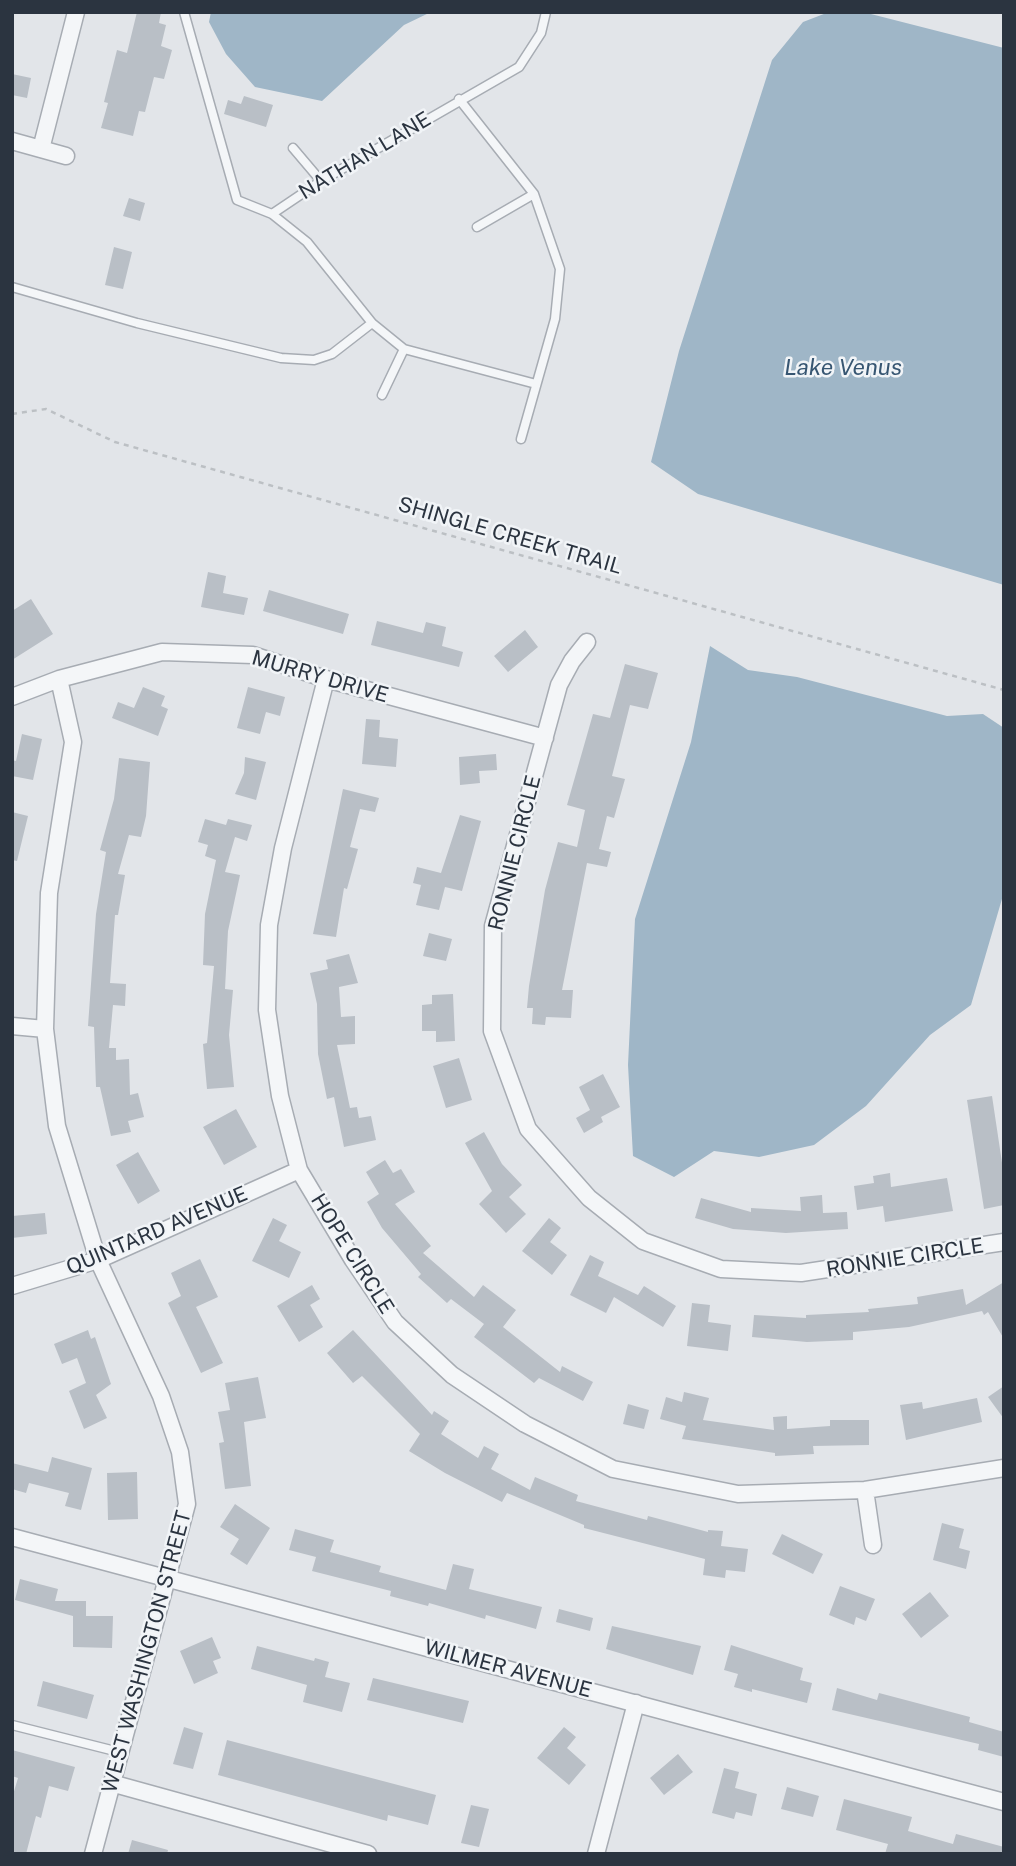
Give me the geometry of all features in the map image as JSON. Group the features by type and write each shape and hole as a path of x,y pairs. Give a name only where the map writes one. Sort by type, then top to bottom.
{"street":[{"path":"41,149 76,12"},
{"path":"12,141 66,156"},
{"name":"RONNIE CIRCLE","path":"587,642 559,685 493,926 492,1031 528,1129 589,1198 643,1241 721,1269 802,1273 1004,1242"},
{"name":"MURRY DRIVE","path":"12,697 59,679 162,652 253,655 327,679 545,738"},
{"name":"WEST WASHINGTON STREET","path":"59,679 73,742 49,893 45,1029 57,1126 98,1259 162,1396 180,1452 187,1504 93,1854"},
{"name":"HOPE CIRCLE","path":"327,679 283,848 269,925 267,1010 280,1096 299,1170 353,1261 395,1322 452,1375 524,1424 613,1469 738,1493 865,1490 1004,1468"},
{"path":"12,1026 45,1029"},
{"name":"QUINTARD AVENUE","path":"12,1286 98,1259 299,1170"},
{"path":"865,1490 873,1545"},
{"name":"WILMER AVENUE","path":"12,1537 1004,1802"},
{"path":"596,1854 636,1703"},
{"path":"111,1783 368,1854"}],"lane":[{"path":"184,12 237,200 272,214 307,242 372,323 404,349 536,384"},
{"name":"NATHAN LANE","path":"272,214 321,181 458,99 519,66 532,51 547,12"},
{"path":"458,99 534,194 557,255 560,283 555,320 521,439"},
{"path":"293,148 321,181"},
{"path":"477,227 534,194"},
{"path":"12,288 137,323 281,358 314,360 332,354 372,323"},
{"path":"382,395 404,349"},
{"path":"12,1725 119,1752"}],"path":[{"name":"SHINGLE CREEK TRAIL","path":"12,414 46,409 115,442 1004,690"}],"water":[{"path":"211,12 431,12 404,25 322,101 255,87 226,54 209,22"},
{"name":"Lake Venus","path":"829,12 863,12 1004,48 1004,585 698,494 651,462 679,351 772,60 803,22"},
{"path":"710,646 748,670 797,677 947,716 983,714 1004,728 1004,892 971,1005 930,1035 866,1106 814,1145 759,1157 714,1151 674,1177 633,1156 628,1065 635,919 691,742"}],"building":[{"path":"137,12 161,12 159,23 166,25 161,46 172,50 164,79 154,77 145,112 139,111 133,136 101,128 108,103 104,102 117,50 127,53"},
{"path":"12,74 31,78 27,98 12,95"},
{"path":"244,96 273,105 266,127 224,114 228,100 241,104"},
{"path":"129,198 145,203 140,221 123,216"},
{"path":"114,247 132,252 123,289 105,285"},
{"path":"208,572 226,576 223,593 248,598 244,615 201,607"},
{"path":"269,590 349,614 343,634 263,611"},
{"path":"31,599 53,634 12,660 12,611"},
{"path":"377,621 423,633 426,622 446,627 442,646 463,652 459,667 371,645"},
{"path":"525,630 538,647 508,672 494,656"},
{"path":"625,664 658,673 648,709 630,705 612,776 625,779 614,818 607,816 599,849 611,852 607,867 587,863 562,990 573,990 571,1018 546,1017 545,1025 532,1024 533,1008 527,1008 529,986 545,890 558,842 577,847 585,810 567,805 593,714 610,718"},
{"path":"143,687 165,696 161,706 168,709 158,736 112,718 118,702 134,708"},
{"path":"248,687 285,697 280,716 266,712 260,734 237,728"},
{"path":"366,719 380,720 379,737 398,739 396,767 362,764"},
{"path":"22,734 42,739 33,780 12,776 12,760 16,761"},
{"path":"496,754 497,770 479,771 480,783 460,785 459,757"},
{"path":"245,757 266,762 256,800 235,794 244,773"},
{"path":"119,758 150,762 146,816 141,837 129,835 118,874 125,875 118,915 115,915 110,983 126,984 125,1006 113,1005 109,1048 116,1048 116,1060 129,1059 130,1095 138,1093 144,1117 128,1121 131,1132 111,1136 100,1087 96,1087 94,1027 88,1026 96,914 106,852 100,850 114,799"},
{"path":"343,789 379,798 375,812 360,809 350,847 358,849 347,889 344,888 336,937 313,934"},
{"path":"12,812 28,816 17,861 12,860"},
{"path":"460,815 481,821 462,891 445,887 439,910 416,905 421,885 413,883 417,867 441,873"},
{"path":"205,819 226,825 228,819 252,825 247,841 235,837 225,872 240,875 228,931 225,989 233,990 229,1035 234,1087 207,1089 203,1044 207,1043 214,966 203,965 205,914 216,860 205,856 208,845 198,842"},
{"path":"429,933 452,939 446,961 423,956"},
{"path":"349,954 358,983 339,987 341,1017 355,1016 355,1044 337,1045 350,1108 357,1107 359,1118 371,1116 376,1140 344,1147 334,1097 327,1099 318,1054 317,1004 310,973 328,969 326,960"},
{"path":"453,994 455,1041 436,1042 436,1031 422,1031 422,1005 432,1004 432,995"},
{"path":"459,1058 472,1100 446,1108 433,1066"},
{"path":"603,1074 620,1107 601,1117 603,1122 584,1133 576,1118 590,1110 579,1087"},
{"path":"992,1096 1004,1176 1004,1205 984,1209 967,1100"},
{"path":"236,1109 257,1147 224,1165 203,1127"},
{"path":"484,1132 502,1164 522,1185 509,1197 526,1214 506,1233 479,1204 492,1191 465,1143"},
{"path":"138,1152 160,1191 138,1204 116,1165"},
{"path":"385,1160 393,1173 401,1169 415,1192 395,1204 431,1246 423,1253 474,1297 483,1285 516,1310 503,1327 560,1372 562,1366 593,1382 583,1401 539,1378 534,1383 474,1337 484,1324 451,1299 447,1303 418,1277 421,1274 382,1228 367,1202 379,1194 366,1172"},
{"path":"890,1173 891,1187 947,1178 953,1211 885,1222 883,1206 857,1210 854,1186 874,1183 873,1176"},
{"path":"822,1195 823,1213 847,1212 848,1229 786,1233 733,1229 695,1218 701,1198 751,1212 751,1208 801,1211 800,1197"},
{"path":"45,1213 47,1234 12,1238 12,1216"},
{"path":"273,1218 287,1225 279,1241 301,1252 289,1278 252,1261"},
{"path":"549,1218 561,1228 550,1242 567,1255 552,1275 522,1251"},
{"path":"590,1255 604,1262 598,1276 638,1295 644,1286 676,1306 663,1327 614,1297 606,1313 570,1295"},
{"path":"200,1259 218,1297 196,1307 223,1363 201,1373 168,1303 181,1296 171,1273"},
{"path":"1004,1282 1004,1339 988,1312 984,1315 982,1311 909,1327 853,1332 853,1340 807,1342 752,1337 754,1315 806,1318 806,1315 869,1312 868,1309 918,1304 917,1297 963,1289 966,1305"},
{"path":"312,1285 320,1299 310,1305 323,1327 299,1342 277,1306"},
{"path":"692,1303 710,1305 708,1322 731,1325 728,1351 687,1346"},
{"path":"88,1330 91,1339 95,1337 111,1384 96,1395 107,1418 84,1429 69,1391 86,1383 77,1358 62,1364 54,1344"},
{"path":"353,1330 432,1415 434,1411 449,1421 441,1434 478,1458 484,1446 499,1454 491,1469 530,1490 535,1477 578,1495 576,1501 647,1520 648,1516 708,1532 723,1531 721,1546 748,1549 745,1572 726,1570 725,1578 703,1575 705,1559 584,1528 584,1525 507,1493 502,1502 409,1451 420,1434 362,1376 353,1383 327,1353"},
{"path":"258,1377 266,1418 244,1422 251,1486 225,1489 219,1443 224,1442 218,1412 230,1410 225,1383"},
{"path":"1004,1386 1004,1419 988,1397"},
{"path":"684,1392 709,1398 703,1420 774,1430 773,1417 787,1416 787,1429 830,1426 830,1420 869,1420 869,1445 813,1446 814,1454 775,1456 775,1453 682,1439 686,1426 660,1419 666,1397 682,1402"},
{"path":"977,1398 982,1422 906,1440 900,1405 922,1402 923,1409"},
{"path":"628,1404 649,1410 644,1429 623,1424"},
{"path":"52,1457 92,1468 81,1510 65,1506 69,1493 29,1483 26,1493 12,1489 12,1463 48,1472"},
{"path":"137,1472 138,1519 108,1520 107,1473"},
{"path":"235,1504 270,1528 247,1565 230,1554 239,1539 220,1527"},
{"path":"942,1523 964,1529 959,1548 970,1551 966,1569 933,1560"},
{"path":"295,1529 334,1540 330,1552 381,1566 379,1572 446,1590 453,1564 474,1569 469,1589 542,1607 536,1629 486,1615 485,1619 429,1603 428,1606 390,1596 391,1591 312,1571 316,1557 289,1550"},
{"path":"782,1534 823,1554 813,1574 772,1554"},
{"path":"20,1579 58,1589 55,1601 86,1601 86,1616 113,1616 112,1648 73,1647 73,1616 15,1600"},
{"path":"840,1586 875,1599 866,1621 856,1617 854,1625 829,1615"},
{"path":"930,1592 949,1616 921,1638 902,1614"},
{"path":"559,1609 593,1618 590,1631 556,1622"},
{"path":"612,1626 701,1646 693,1675 606,1649"},
{"path":"212,1637 221,1658 213,1661 218,1673 194,1684 180,1651"},
{"path":"731,1645 803,1668 800,1680 812,1683 807,1703 734,1687 738,1674 724,1670"},
{"path":"257,1646 314,1661 315,1658 329,1662 325,1677 350,1683 342,1712 303,1702 307,1685 251,1669"},
{"path":"373,1678 469,1701 463,1723 367,1700"},
{"path":"43,1681 94,1695 87,1719 37,1706"},
{"path":"837,1688 877,1700 879,1693 970,1717 969,1722 1004,1732 1004,1757 978,1750 979,1744 832,1710"},
{"path":"184,1727 203,1733 193,1769 173,1764"},
{"path":"564,1727 576,1737 567,1748 586,1765 569,1785 537,1758"},
{"path":"227,1740 436,1795 428,1825 388,1815 387,1821 218,1775"},
{"path":"12,1750 75,1767 68,1791 49,1786 41,1818 36,1816 26,1854 12,1854 12,1798 18,1778 12,1776"},
{"path":"678,1754 693,1772 664,1795 650,1778"},
{"path":"724,1768 739,1772 735,1788 757,1794 752,1816 736,1812 734,1819 712,1813"},
{"path":"787,1787 819,1796 813,1817 781,1809"},
{"path":"844,1799 912,1817 908,1831 953,1844 956,1834 1004,1847 1004,1854 885,1854 888,1844 836,1830"},
{"path":"471,1805 489,1809 479,1847 461,1843"},
{"path":"132,1840 168,1850 167,1854 128,1854"}]}
